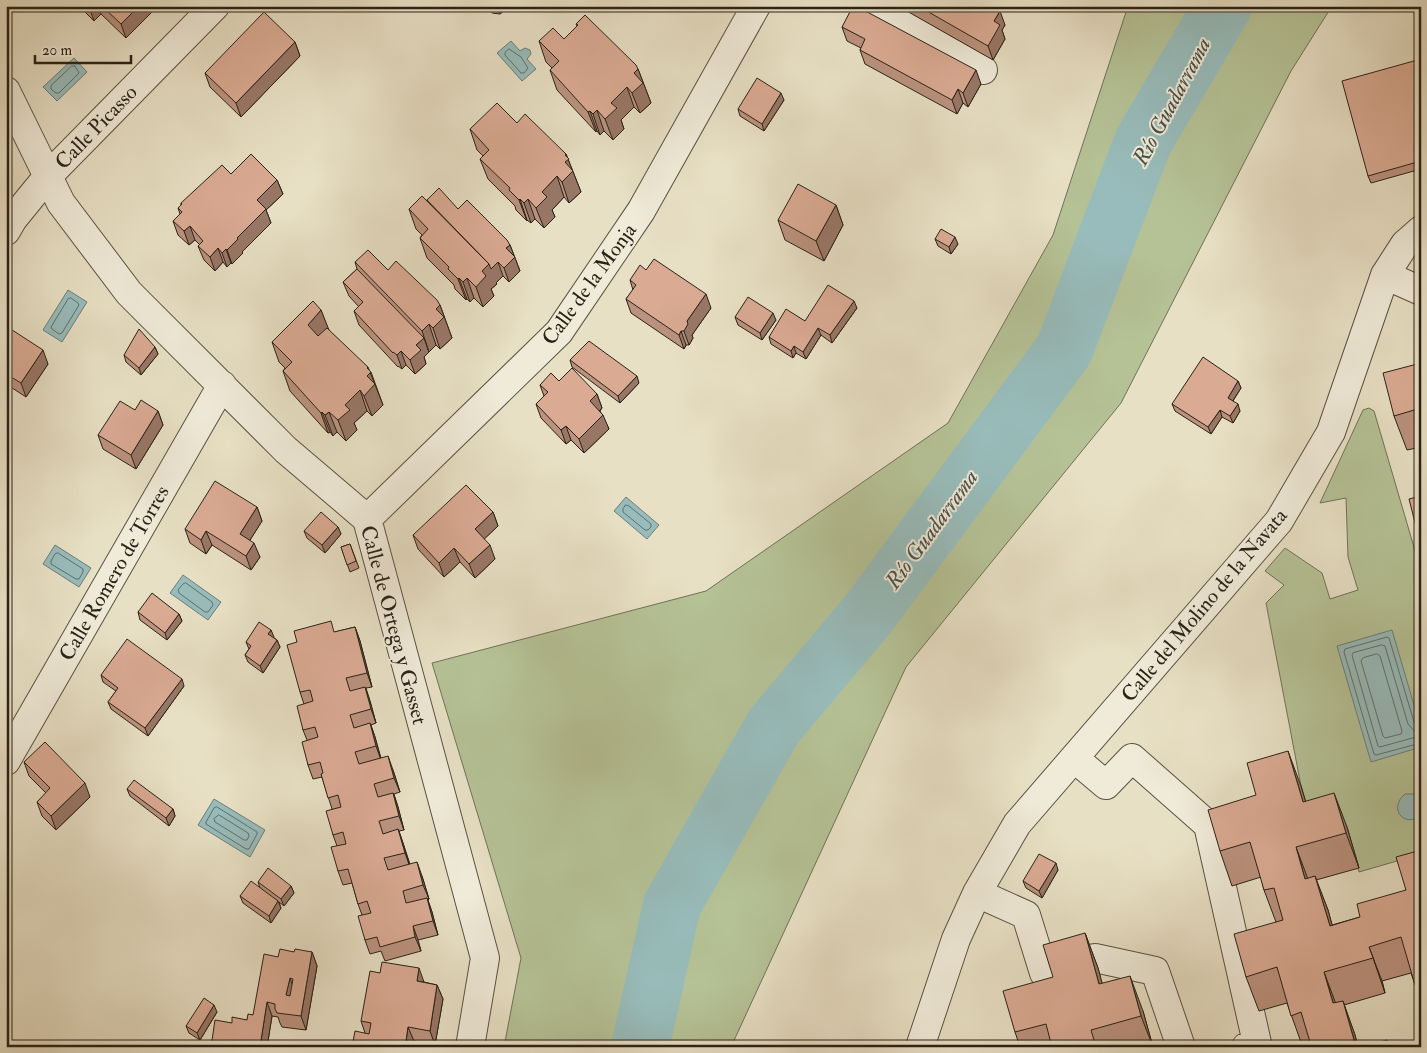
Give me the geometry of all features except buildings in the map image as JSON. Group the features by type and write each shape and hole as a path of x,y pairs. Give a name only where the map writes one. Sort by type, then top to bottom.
{"street":[{"name":"Calle Picasso","path":"6,231 13,219 48,176 214,6"},
{"name":"Calle de la Monja","path":"367,519 560,332 641,211 756,6"},
{"path":"870,6 983,70"},
{"name":"Calle de Ortega y Gasset","path":"6,91 61,203 129,293 286,450 367,519 486,958 470,1047"},
{"name":"Calle del Molino de la Navata","path":"920,1047 956,939 977,893 1018,824 1279,521 1331,432 1385,276 1404,244 1421,230"},
{"path":"1385,276 1421,291"},
{"name":"Calle Romero de Torres","path":"6,761 222,386"},
{"path":"1074,758 1106,785 1132,758 1208,825 1257,1043 1246,1047"},
{"path":"977,893 1026,914 1044,973 1095,958 1155,971 1181,1047"}],"green space":[{"path":"1128,6 1332,6 1291,71 1121,403 906,667 731,1047 504,1047 521,958 432,663 706,591 948,423 1053,235"},
{"path":"1369,408 1374,411 1421,571 1421,854 1359,872 1347,828 1310,814 1301,786 1266,603 1284,585 1265,571 1285,548 1322,573 1330,599 1358,590 1348,557 1346,498 1320,503 1363,410"}],"water":[{"path":"511,41 520,51 525,48 530,50 531,54 527,59 536,69 522,81 497,53"},
{"path":"74,58 87,72 57,101 43,87"},
{"path":"68,290 87,302 62,342 43,330"},
{"path":"626,497 659,525 647,539 614,511"},
{"path":"55,545 91,568 79,587 43,564"},
{"path":"183,575 221,602 208,620 170,593"},
{"path":"1392,630 1421,729 1421,747 1371,762 1337,646"},
{"path":"1421,787 1421,816 1409,820 1404,818 1398,810 1400,799 1405,794 1417,794"},
{"path":"214,799 265,830 250,857 198,825"}],"waterway":[{"name":"Río Guadarrama","path":"640,1047 672,905 774,726 869,613 1064,350 1143,142 1223,6"}]}
